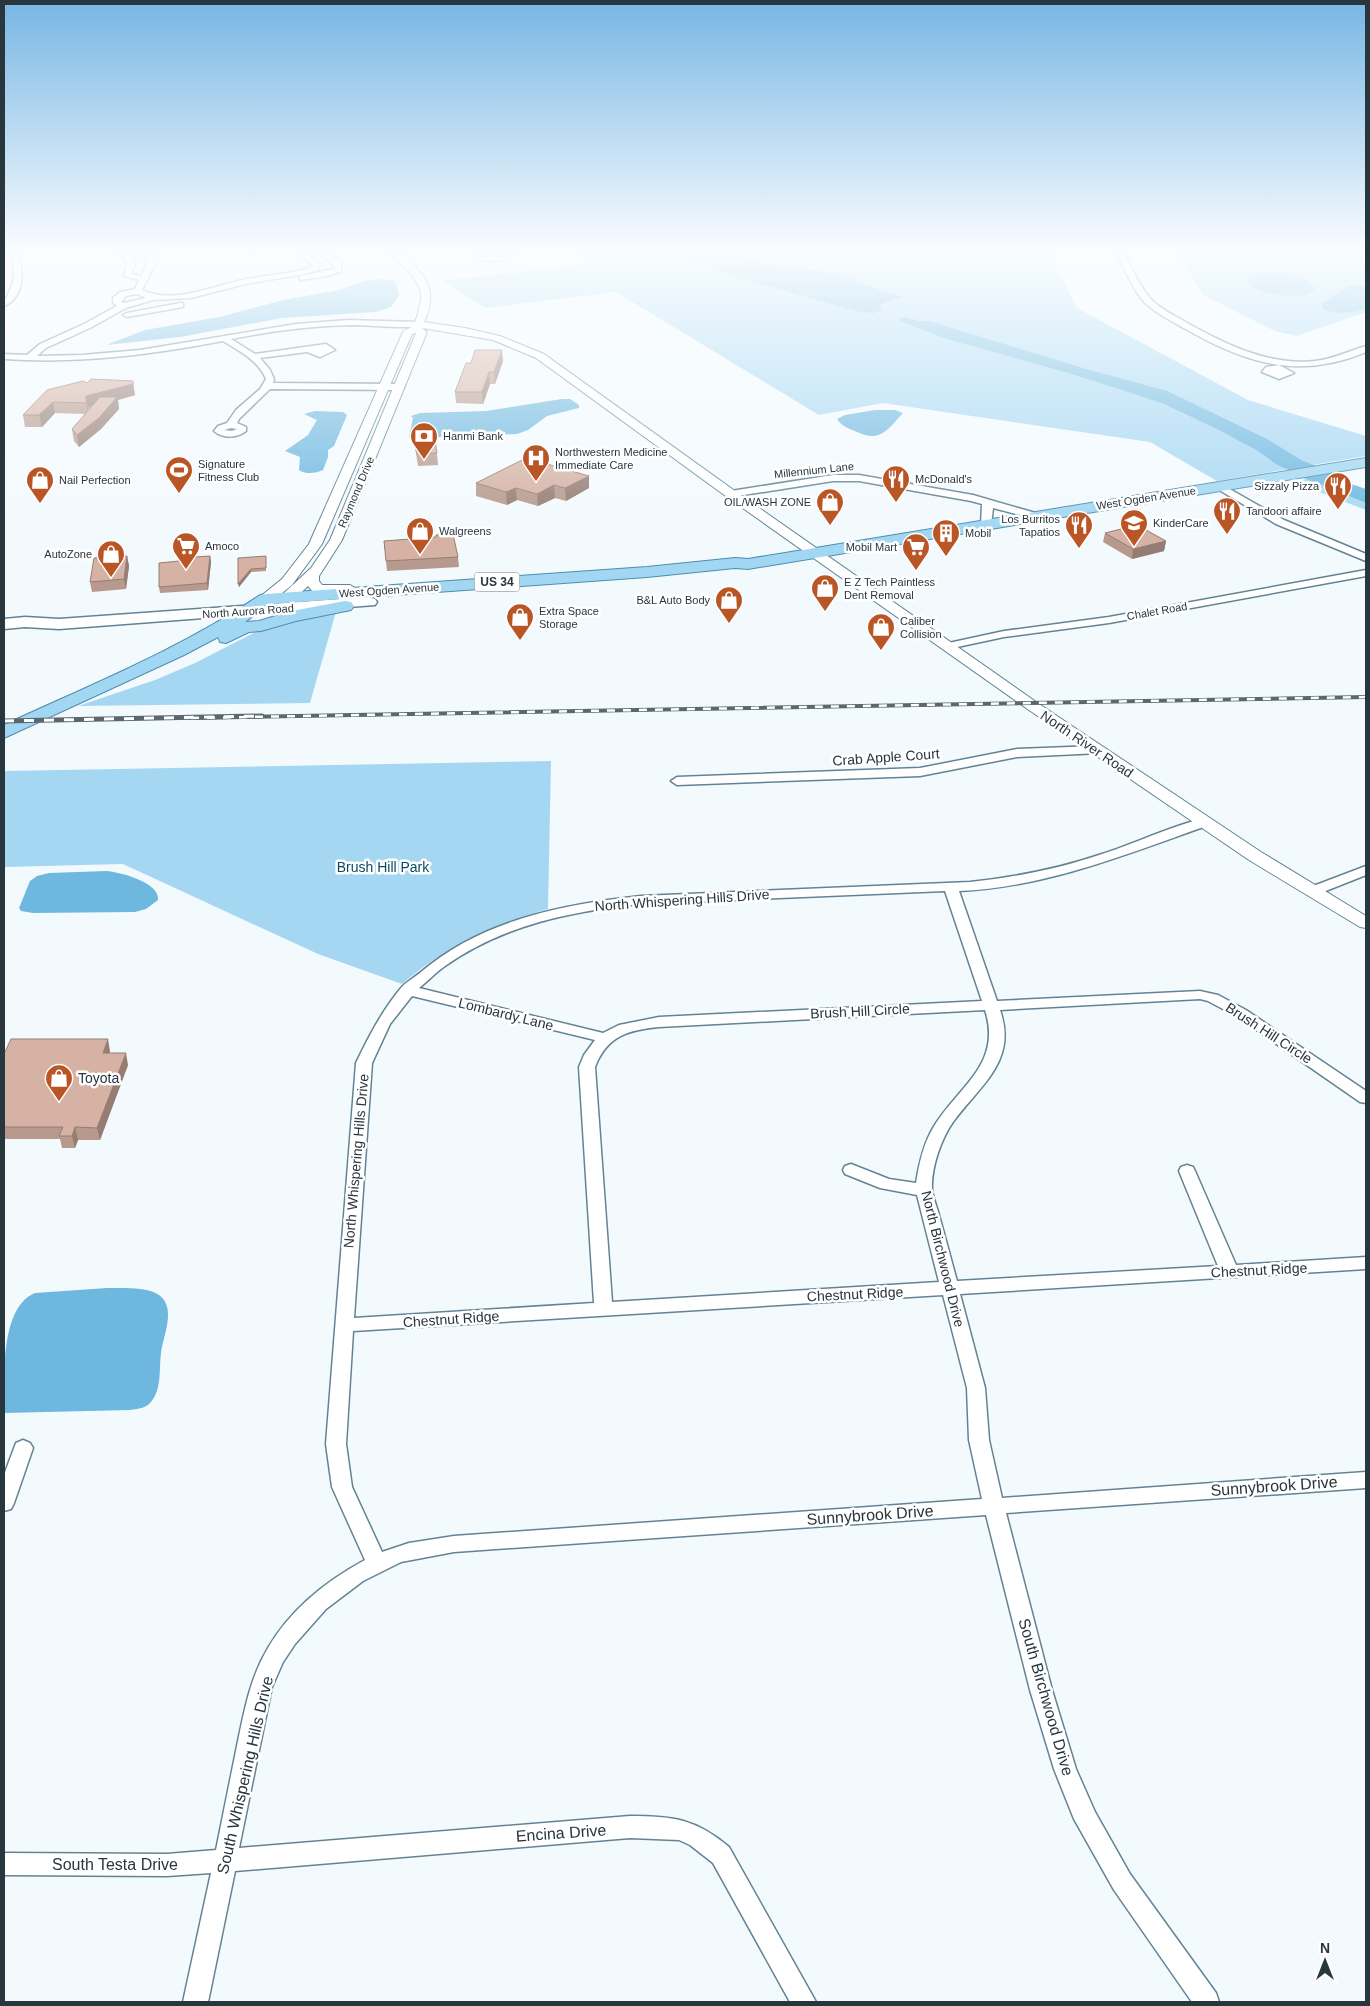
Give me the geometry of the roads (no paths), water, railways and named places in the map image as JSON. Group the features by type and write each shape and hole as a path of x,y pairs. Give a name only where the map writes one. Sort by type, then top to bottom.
{"main road":[{"name":"West Ogden Avenue","path":"4,732 56,708 122,688 193,656 270,604 288,597 374,596 656,571 734,562 748,564 1366,462"},
{"name":"West Ogden Avenue","path":"470,596 678,579 742,570 748,564"},
{"name":"North Aurora Road","path":"4,624 25,622 54,615 270,604 374,596 470,596"},
{"name":"West Ogden Avenue","path":"248,619 261,626 292,616 374,596"},
{"name":"North Aurora Road","path":"25,622 59,624 248,619"}],"street":[{"path":"29,358 42,347"},
{"path":"4,357 79,357 129,354 173,347"},
{"path":"231,426 234,417 268,386 270,379 267,372 236,347"},
{"name":"Raymond Drive","path":"270,604 315,544 402,347"},
{"name":"Raymond Drive","path":"288,597 312,576 336,540 416,347"},
{"name":"North River Road","path":"518,347 538,355 731,494 1096,750 1204,822 1366,923"},
{"path":"1229,347 1239,352 1280,365 1329,362 1366,349"},
{"path":"251,357 311,348"},
{"path":"268,386 400,387"},
{"name":"Millennium Lane","path":"731,494 851,477 954,494 1035,516"},
{"path":"1219,486 1287,525 1366,558"},
{"path":"986,525 988,515 987,502"},
{"name":"Chalet Road","path":"948,646 1004,634 1109,620 1366,573"},
{"path":"312,576 312,582 318,589 362,589 374,596"},
{"name":"Crab Apple Court","path":"677,781 920,772 1017,754 1096,750"},
{"name":"North Whispering Hills Drive","path":"377,1564 348,1506 342,1487 336,1444 364,1063 378,1030 397,1000 408,990 443,960 484,938 524,922 582,907 641,900 1005,882 1050,874 1204,822"},
{"path":"1313,891 1366,870"},
{"name":"North Birchwood Drive","path":"950,886 996,1020 998,1041 995,1053 988,1067 940,1128 926,1168 924,1190 976,1388 980,1440 994,1506"},
{"name":"Lombardy Lane","path":"408,990 605,1038"},
{"name":"Brush Hill Circle","path":"603,1309 586,1072 590,1057 595,1048 605,1038 622,1029 659,1022 990,1005 1201,990 1241,1013 1366,1098"},
{"path":"851,1170 886,1184 924,1190"},
{"path":"1187,1171 1230,1272"},
{"name":"Chestnut Ridge","path":"344,1325 1366,1263"},
{"path":"4,1503 23,1448"},
{"name":"Sunnybrook Drive","path":"377,1564 395,1555 454,1544 1366,1480"},
{"name":"South Birchwood Drive","path":"994,1506 1057,1746 1086,1819 1122,1882 1207,2002"},
{"name":"South Whispering Hills Drive","path":"196,2002 256,1710 266,1674 284,1639 315,1606 364,1569 377,1564"},
{"name":"Encina Drive","path":"225,1861 285,1854 630,1827 670,1827 687,1831 704,1839 721,1855 804,2002"},
{"name":"South Testa Drive","path":"4,1864 167,1865 225,1861"}],"railway":[{"path":"191,718 1366,697"},
{"path":"4,721 262,716"}],"place":[{"name":"Hanmi Bank","path":"424,460"},
{"name":"Northwestern Medicine Immediate Care","path":"536,482"},
{"name":"Signature Fitness Club","path":"179,494"},
{"name":"McDonald's","path":"896,503"},
{"name":"Nail Perfection","path":"40,504"},
{"name":"Sizzaly Pizza","path":"1338,510"},
{"name":"OIL/WASH ZONE","path":"830,526"},
{"name":"Tandoori affaire","path":"1227,535"},
{"name":"KinderCare","path":"1134,547"},
{"name":"Los Burritos Tapatios","path":"1079,549"},
{"name":"Walgreens","path":"420,555"},
{"name":"Mobil","path":"946,557"},
{"name":"Amoco","path":"186,570"},
{"name":"Mobil Mart","path":"916,571"},
{"name":"AutoZone","path":"111,578"},
{"name":"E Z Tech Paintless Dent Removal","path":"825,612"},
{"name":"B&L Auto Body","path":"729,624"},
{"name":"Extra Space Storage","path":"520,641"},
{"name":"Caliber Collision","path":"881,651"},
{"name":"Toyota","path":"59,1102"}],"park label":[{"name":"Brush Hill Park","path":"383,867"}]}
